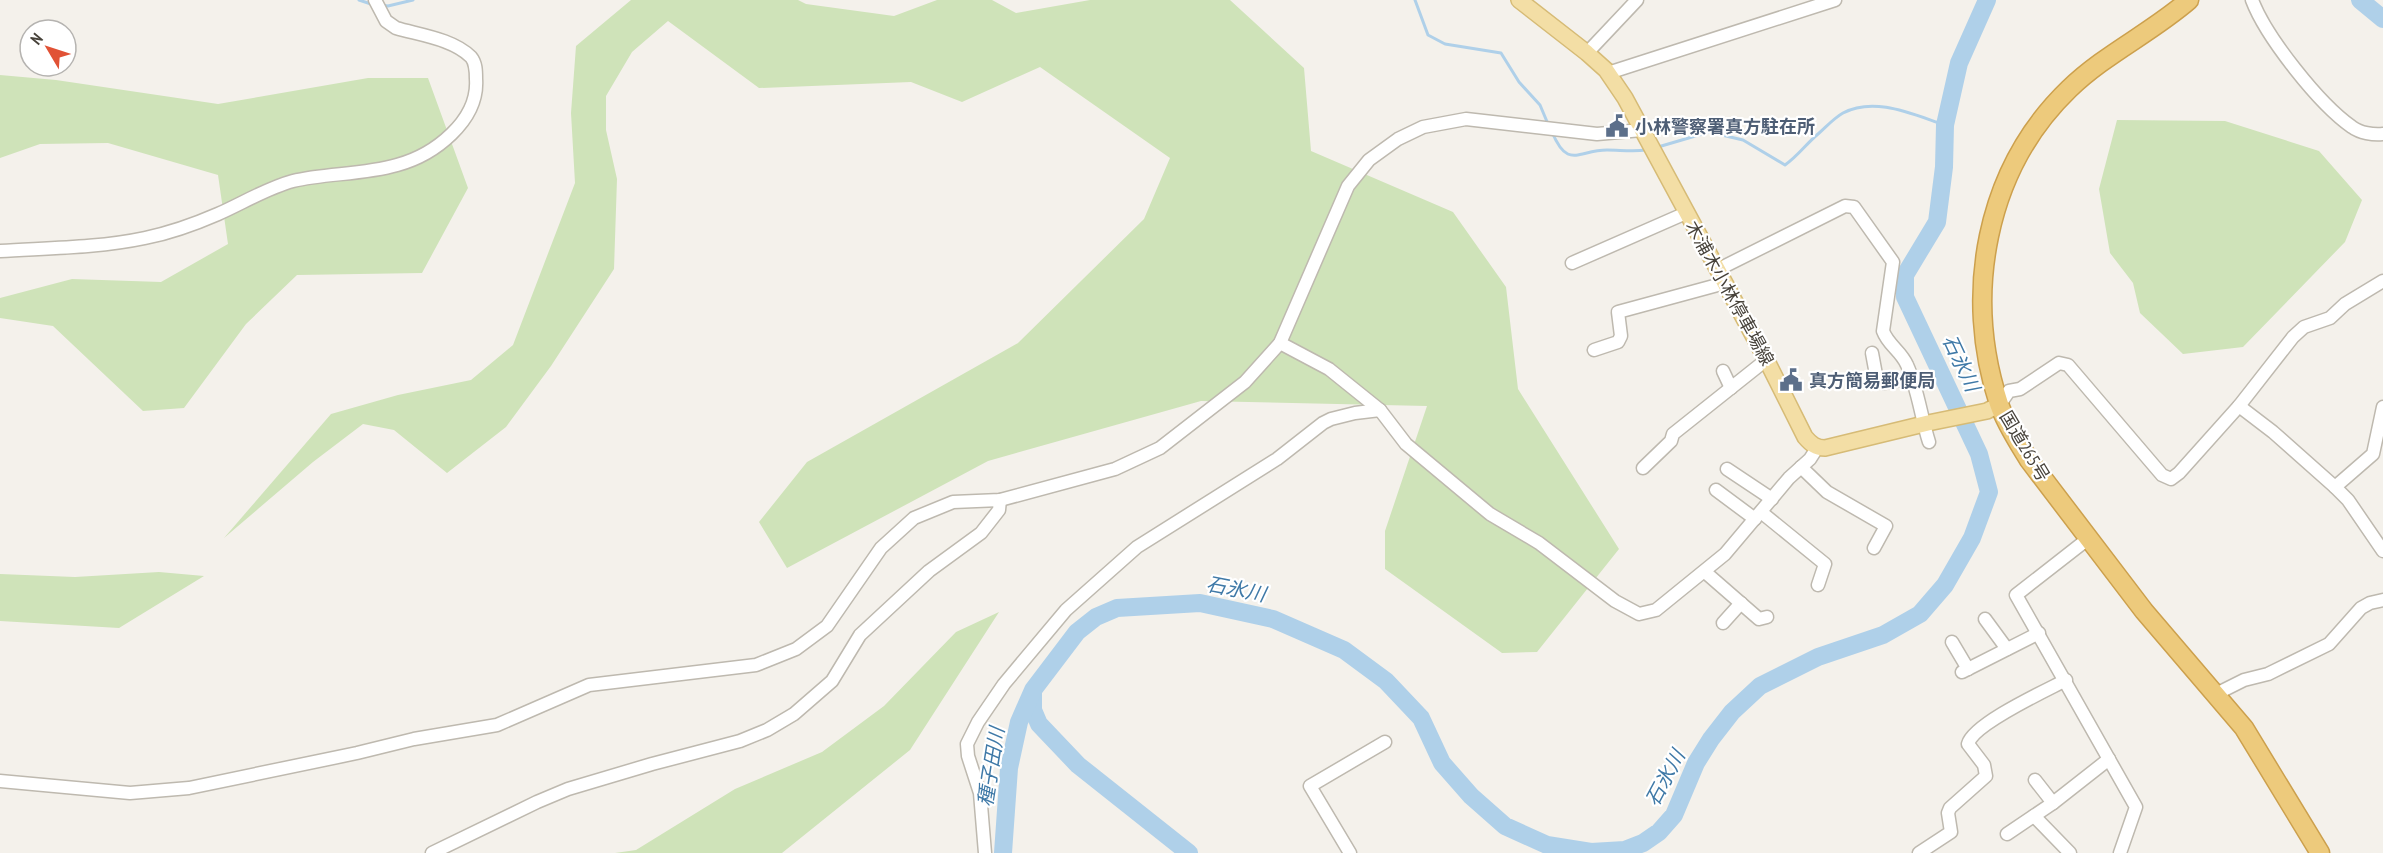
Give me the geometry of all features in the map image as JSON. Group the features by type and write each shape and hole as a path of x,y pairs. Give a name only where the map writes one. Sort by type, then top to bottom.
{"highway":[{"name":"国道265号","path":"2189,0 2164,20 2090,69 2068,89 2028,137 2012,166 1998,200 1986,247 1981,285 1993,408 2016,438 2029,460 2144,610 2256,745 2320,853"}],"main road":[{"name":"木浦木小林停車場線","path":"1519,0 1587,53 1608,73 1625,98 1805,437 1817,448"},
{"path":"1817,448 1993,408"}],"street":[{"path":"0,251 82,246 143,238 174,231 218,214 260,193 294,181 354,174 397,165 426,154 456,130 473,107 477,86 475,65 473,59 461,49 396,28 386,21 375,0"},
{"path":"1587,53 1637,0"},
{"path":"1608,73 1835,0"},
{"path":"2252,0 2267,32 2334,111 2354,128 2374,134 2383,134"},
{"path":"0,781 130,793 189,788 414,739 497,725 589,685 756,665 796,649 827,626 881,548 914,518 953,502 1000,500 1115,469 1160,448 1245,382 1280,343 1348,186 1370,160 1398,139 1423,127 1466,119 1597,134 1642,130"},
{"path":"1594,350 1618,342 1621,336 1618,312 1721,277 1845,206 1854,207 1893,262 1883,331 1886,340 1903,355 1926,423 1929,442"},
{"path":"1572,263 1686,213"},
{"path":"1993,408 2009,391 2020,389 2059,363 2068,365 2162,475 2171,479 2180,473 2239,406 2293,337 2304,327 2330,318 2345,304 2383,281"},
{"path":"1280,343 1329,369 1380,410 1406,444 1490,514 1539,543 1615,601 1639,614 1656,610 1725,554 1817,448"},
{"path":"1872,352 1877,380 1883,383 1911,378"},
{"path":"1643,468 1671,441 1673,434 1766,360"},
{"path":"1723,371 1731,388"},
{"path":"2239,406 2335,486 2348,500 2383,551"},
{"path":"2335,486 2373,453 2383,406"},
{"path":"985,853 980,793 968,756 967,744 978,722 1004,684 1066,610 1137,547 1277,459 1323,423 1331,418 1380,410"},
{"path":"1801,467 1827,492 1886,526 1874,548"},
{"path":"1727,469 1772,499"},
{"path":"1716,490 1758,516 1825,564 1818,585"},
{"path":"432,853 568,789 740,741 767,730 794,714 832,681 860,634 929,571 981,533 999,510 1000,500"},
{"path":"2089,538 2016,595 2136,807 2120,853"},
{"path":"1705,572 1759,619 1767,617"},
{"path":"2216,694 2244,680 2268,674 2329,644 2361,608 2383,600"},
{"path":"1723,624 1742,603"},
{"path":"1985,619 2007,649"},
{"path":"1952,642 1965,670 2039,633"},
{"path":"1919,853 1951,832 1948,813 1950,808 1986,776 1984,765 1968,744 1970,738 1996,717 2066,680"},
{"path":"1350,853 1310,786 1385,742"},
{"path":"2007,834 2109,759"},
{"path":"2034,780 2053,802"},
{"path":"2034,816 2070,853"}],"green space":[{"path":"631,0 798,0 806,4 894,16 937,0 992,0 1016,13 1090,0 1230,0 1304,68 1311,151 1453,212 1506,287 1518,389 1619,549 1537,652 1502,653 1385,569 1385,531 1427,406 1201,401 988,461 787,568 759,522 807,462 1018,343 1144,219 1170,158 1040,67 962,102 911,82 759,88 668,21 632,52 606,96 606,130 617,179 614,269 551,366 506,427 447,473 394,430 363,424 313,462 224,538 331,414 398,395 471,380 513,345 575,183 571,113 576,46"},
{"path":"0,75 56,80 218,104 368,78 428,78 468,188 422,273 297,275 246,324 184,408 143,411 53,326 0,318 0,298 72,279 161,282 228,244 218,175 108,143 40,144 0,158"},
{"path":"2117,120 2225,121 2319,151 2362,200 2345,242 2243,347 2183,354 2140,313 2133,283 2110,253 2099,189"},
{"path":"159,572 204,576 119,628 0,621 0,574 75,577"},
{"path":"999,612 910,750 782,853 615,853 636,850 735,789 822,752 884,706 956,632"}],"waterway":[{"path":"359,0 371,4"},
{"path":"381,5 388,6 413,0"},
{"path":"1415,0 1428,35 1445,44 1501,53 1519,82 1540,105 1548,124"},
{"name":"石氷川","path":"1003,853 1009,768 1019,722 1033,690 1077,632 1096,617 1117,608 1200,603 1273,619 1344,650 1386,681 1421,718 1442,763 1471,796 1505,826 1547,845 1591,852 1625,850 1643,843 1659,832 1674,815 1696,763 1711,739 1732,712 1760,686 1818,657 1883,635 1920,614 1945,585 1972,538 1989,492 1979,454 1905,297 1905,275 1937,222 1944,167 1945,125 1959,63 1987,0"},
{"name":"石氷川","path":"2360,0 2383,19"},
{"path":"1658,147 1709,132 1743,140 1785,165 1836,117 1855,108 1868,106 1894,109 1945,125"},
{"path":"1552,132 1563,151 1569,154 1607,150 1646,150"},
{"name":"石氷川","path":"1033,692 1033,710 1039,724 1078,765 1189,853"}],"place":[{"name":"小林警察署真方駐在所","path":"1617,126"},
{"name":"真方簡易郵便局","path":"1791,380"}],"water label":[{"name":"種子田川","path":"991,767"}]}
